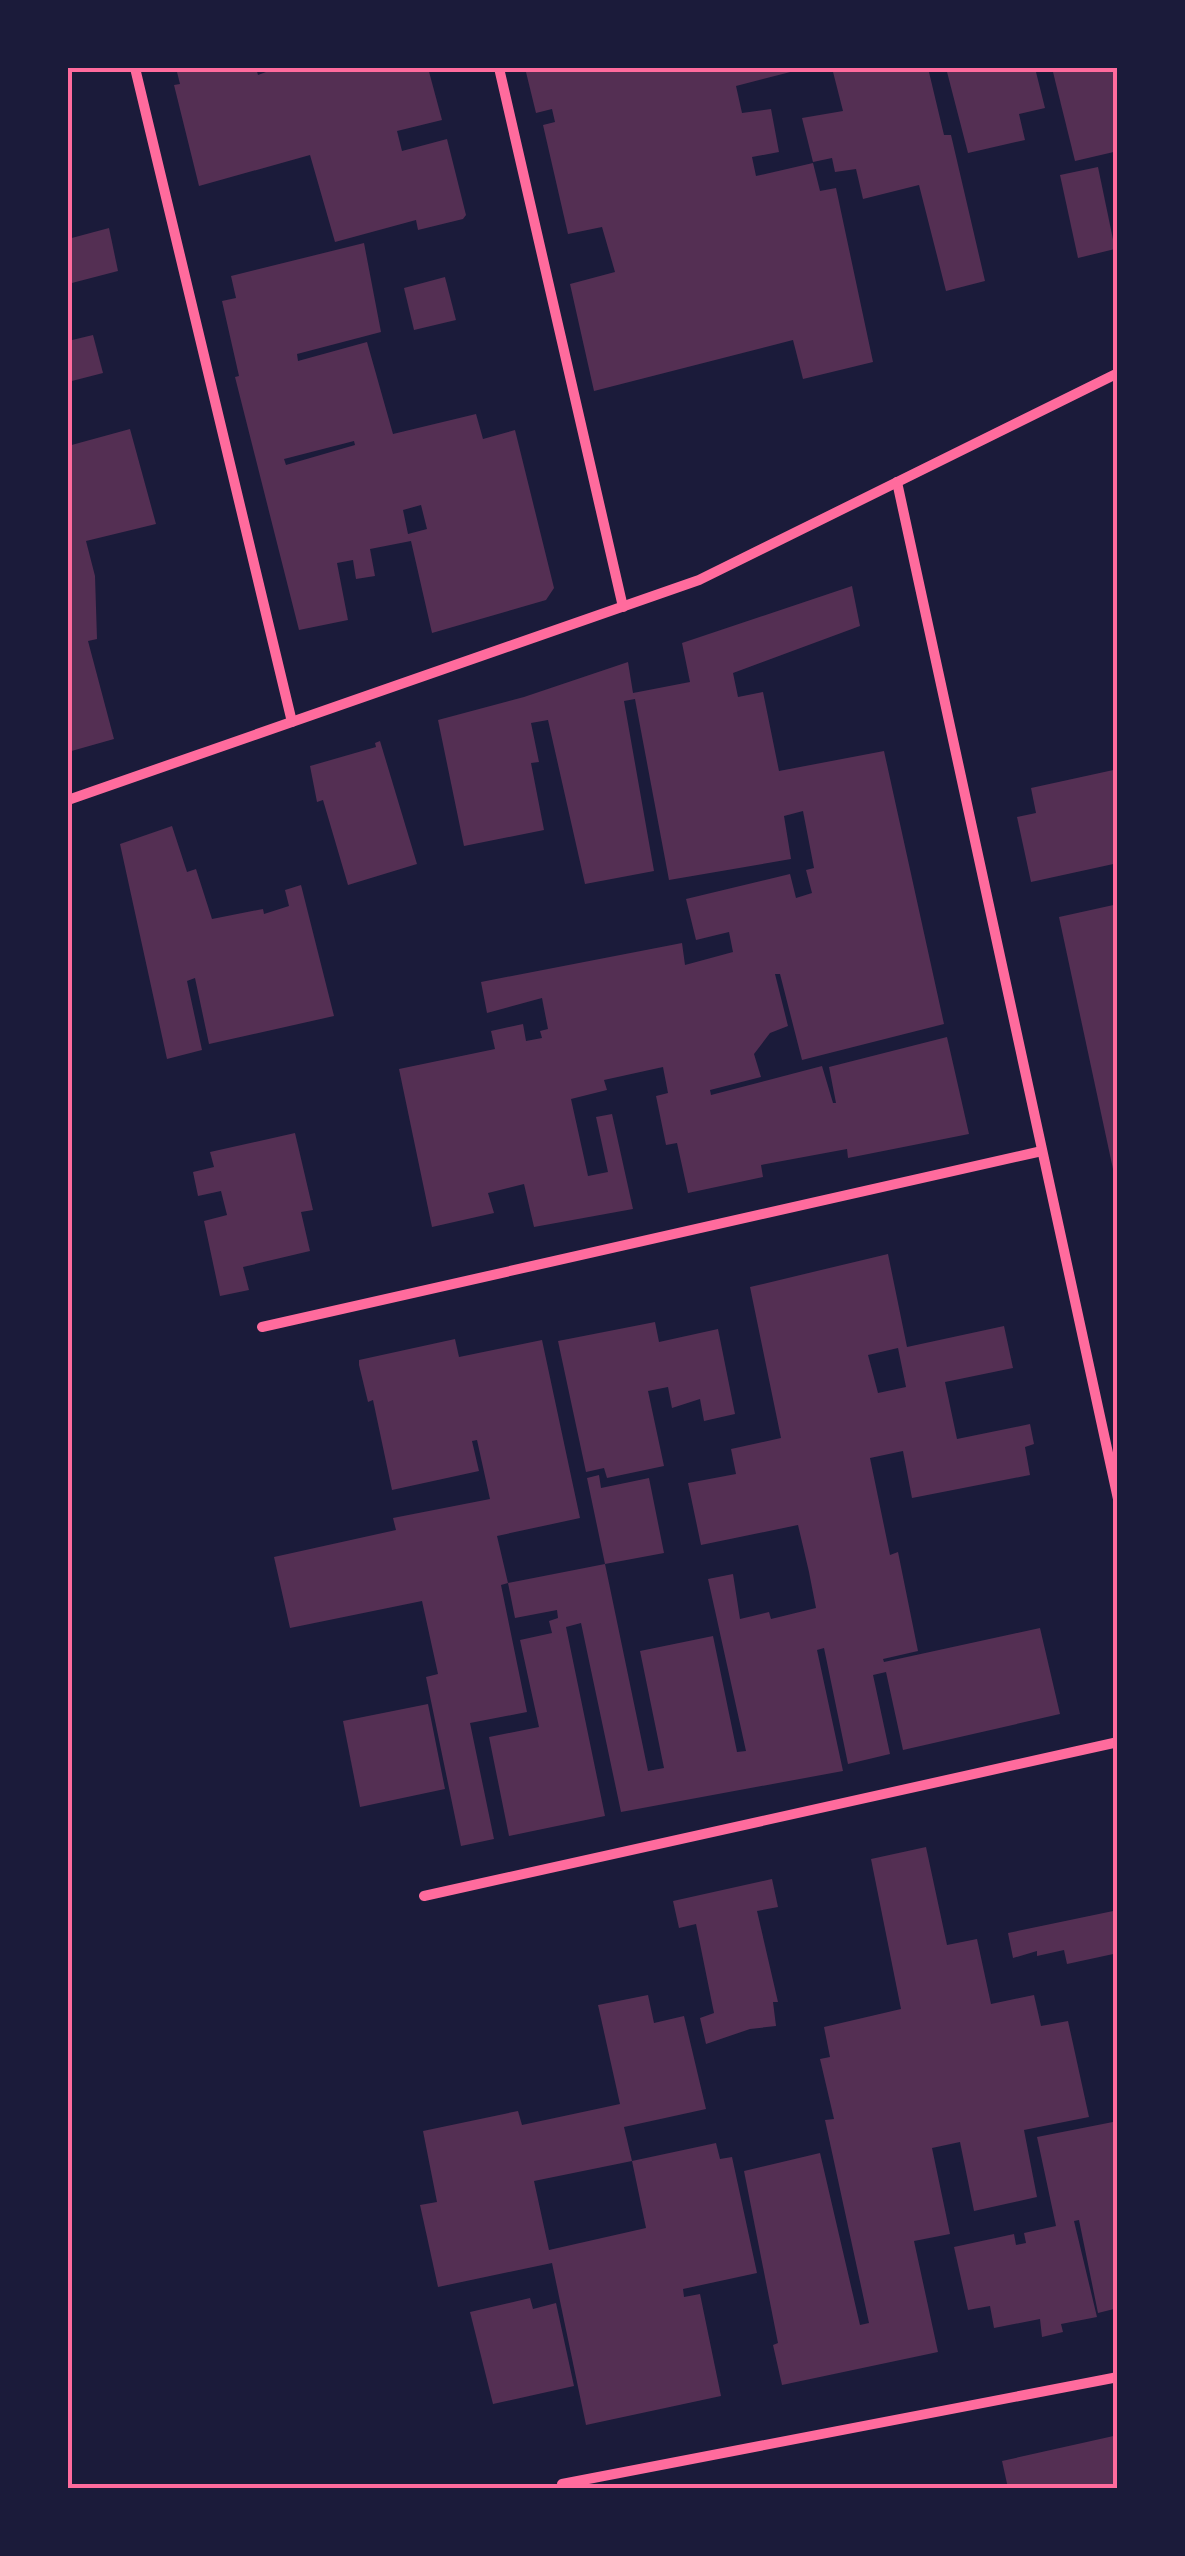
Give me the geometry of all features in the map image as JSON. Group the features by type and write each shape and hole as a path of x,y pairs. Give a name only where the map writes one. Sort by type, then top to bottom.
{"street":[{"path":"135,68 292,722"},
{"path":"500,68 624,608"},
{"path":"68,800 699,580 1118,373"},
{"path":"897,482 1118,1499"},
{"path":"262,1327 1042,1151"},
{"path":"424,1896 1118,1742"},
{"path":"562,2484 1118,2377"}],"building":[{"path":"176,68 256,68 258,75 266,72 264,68 428,68 442,120 397,131 402,151 447,139 466,215 418,230 416,220 335,242 310,155 199,186 174,85 180,84"},
{"path":"525,68 806,68 736,86 742,113 771,109 779,152 752,157 756,176 813,163 820,191 836,188 873,362 803,379 793,340 594,391 570,284 615,272 602,227 568,234 543,125 555,122 552,109 536,113"},
{"path":"832,68 928,68 944,135 951,135 985,281 946,291 919,185 863,199 856,169 835,172 832,158 813,162 802,118 843,111"},
{"path":"946,68 1035,68 1045,108 1019,114 1025,140 968,153"},
{"path":"1052,68 1118,68 1118,151 1075,161"},
{"path":"1098,167 1115,249 1078,258 1060,175"},
{"path":"109,228 118,271 68,284 68,239"},
{"path":"364,243 381,332 297,354 298,361 367,342 393,434 476,414 483,439 515,430 554,588 546,600 432,633 411,541 370,549 375,576 356,579 353,560 337,563 348,620 299,630 235,377 239,376 222,301 236,298 231,276","holes":["354,441 355,445 286,465 284,459","421,505 427,529 408,534 403,510"]},
{"path":"445,277 456,320 414,330 404,288"},
{"path":"93,335 103,373 68,382 68,341"},
{"path":"130,429 156,524 86,541 95,576 97,639 88,641 114,739 68,752 68,446"},
{"path":"852,586 860,626 733,673 738,697 763,692 779,771 884,751 944,1024 802,1060 780,974 775,974 788,1026 770,1033 754,1054 761,1077 710,1090 711,1095 822,1066 836,1103 829,1067 947,1037 969,1134 848,1158 847,1149 761,1165 763,1177 688,1193 677,1143 666,1145 656,1096 668,1093 663,1067 604,1080 607,1090 571,1099 588,1176 608,1172 596,1117 612,1114 633,1209 534,1227 524,1184 488,1193 494,1213 432,1227 399,1069 495,1049 491,1031 523,1024 526,1041 542,1038 540,1031 548,1029 542,998 487,1013 481,982 682,943 685,965 733,952 729,932 696,940 686,899 790,874 796,898 812,893 806,870 814,868 803,811 784,816 791,859 669,880 635,699 624,701 654,871 585,884 548,720 531,723 539,762 531,763 544,830 464,846 438,720 524,697 628,662 633,693 690,682 682,643"},
{"path":"380,741 417,864 348,885 323,800 317,802 310,766 376,747 375,743"},
{"path":"1118,769 1118,863 1031,882 1017,817 1036,813 1031,788"},
{"path":"172,826 187,872 196,869 212,919 263,909 264,914 289,906 285,890 301,885 334,1016 209,1044 195,978 187,981 202,1050 167,1059 120,844"},
{"path":"1118,904 1118,1183 1116,1183 1059,917"},
{"path":"295,1133 313,1210 301,1212 310,1251 243,1267 249,1290 220,1296 204,1221 227,1215 221,1191 198,1196 193,1172 214,1167 210,1152"},
{"path":"888,1254 907,1347 1004,1326 1013,1368 945,1382 957,1439 1030,1424 1034,1444 1025,1447 1030,1475 912,1498 903,1451 870,1458 890,1555 898,1552 918,1651 883,1659 884,1662 1040,1628 1060,1714 903,1750 886,1672 873,1675 890,1754 848,1764 824,1648 817,1650 843,1771 621,1812 581,1623 566,1627 605,1816 509,1836 489,1737 539,1727 520,1640 552,1633 549,1621 558,1618 557,1610 515,1618 508,1583 605,1564 648,1771 664,1768 640,1651 713,1636 737,1752 746,1751 708,1579 733,1574 740,1619 769,1612 771,1619 816,1608 798,1525 701,1545 688,1483 736,1474 731,1449 781,1438 750,1287","holes":["898,1348 906,1387 878,1393 868,1355"]},
{"path":"655,1322 659,1342 718,1329 735,1414 704,1421 700,1399 672,1408 668,1387 648,1391 664,1466 607,1478 604,1468 586,1472 558,1341"},
{"path":"455,1339 459,1357 542,1340 580,1518 497,1536 508,1583 501,1585 527,1712 470,1723 494,1839 461,1846 426,1677 438,1674 422,1601 290,1628 274,1557 396,1530 393,1518 490,1499 477,1440 472,1441 479,1471 392,1490 373,1400 368,1402 359,1365 359,1360"},
{"path":"599,1475 601,1488 649,1478 664,1553 605,1564 587,1478"},
{"path":"428,1704 445,1789 360,1807 343,1721"},
{"path":"926,1847 947,1945 977,1939 991,2004 1034,1995 1041,2026 1068,2021 1089,2117 1024,2130 1037,2197 974,2211 960,2142 932,2148 950,2234 914,2241 938,2352 782,2385 773,2345 778,2343 744,2171 820,2153 860,2325 869,2323 825,2120 834,2119 820,2059 830,2057 824,2027 901,2009 871,1859"},
{"path":"772,1879 778,1907 757,1911 778,2002 773,2002 776,2026 750,2029 706,2044 700,2018 714,2013 696,1924 679,1928 673,1901"},
{"path":"1118,1910 1118,1953 1067,1964 1064,1950 1037,1956 1037,1951 1013,1958 1008,1933"},
{"path":"648,1995 654,2023 684,2016 706,2109 624,2127 632,2161 716,2143 720,2159 732,2157 757,2273 683,2289 684,2297 700,2294 721,2396 586,2425 552,2263 438,2287 420,2205 437,2202 423,2131 518,2111 522,2125 620,2104 598,2005","holes":["632,2161 646,2228 549,2250 534,2181"]},
{"path":"1118,2121 1118,2308 1098,2313 1079,2220 1074,2221 1097,2317 1061,2324 1063,2332 1042,2337 1040,2319 994,2328 990,2306 968,2310 954,2247 1014,2234 1016,2245 1026,2243 1024,2233 1056,2226 1037,2137"},
{"path":"530,2298 533,2309 556,2303 574,2386 493,2404 470,2312"},
{"path":"1118,2435 1118,2488 1008,2488 1002,2461"}]}
